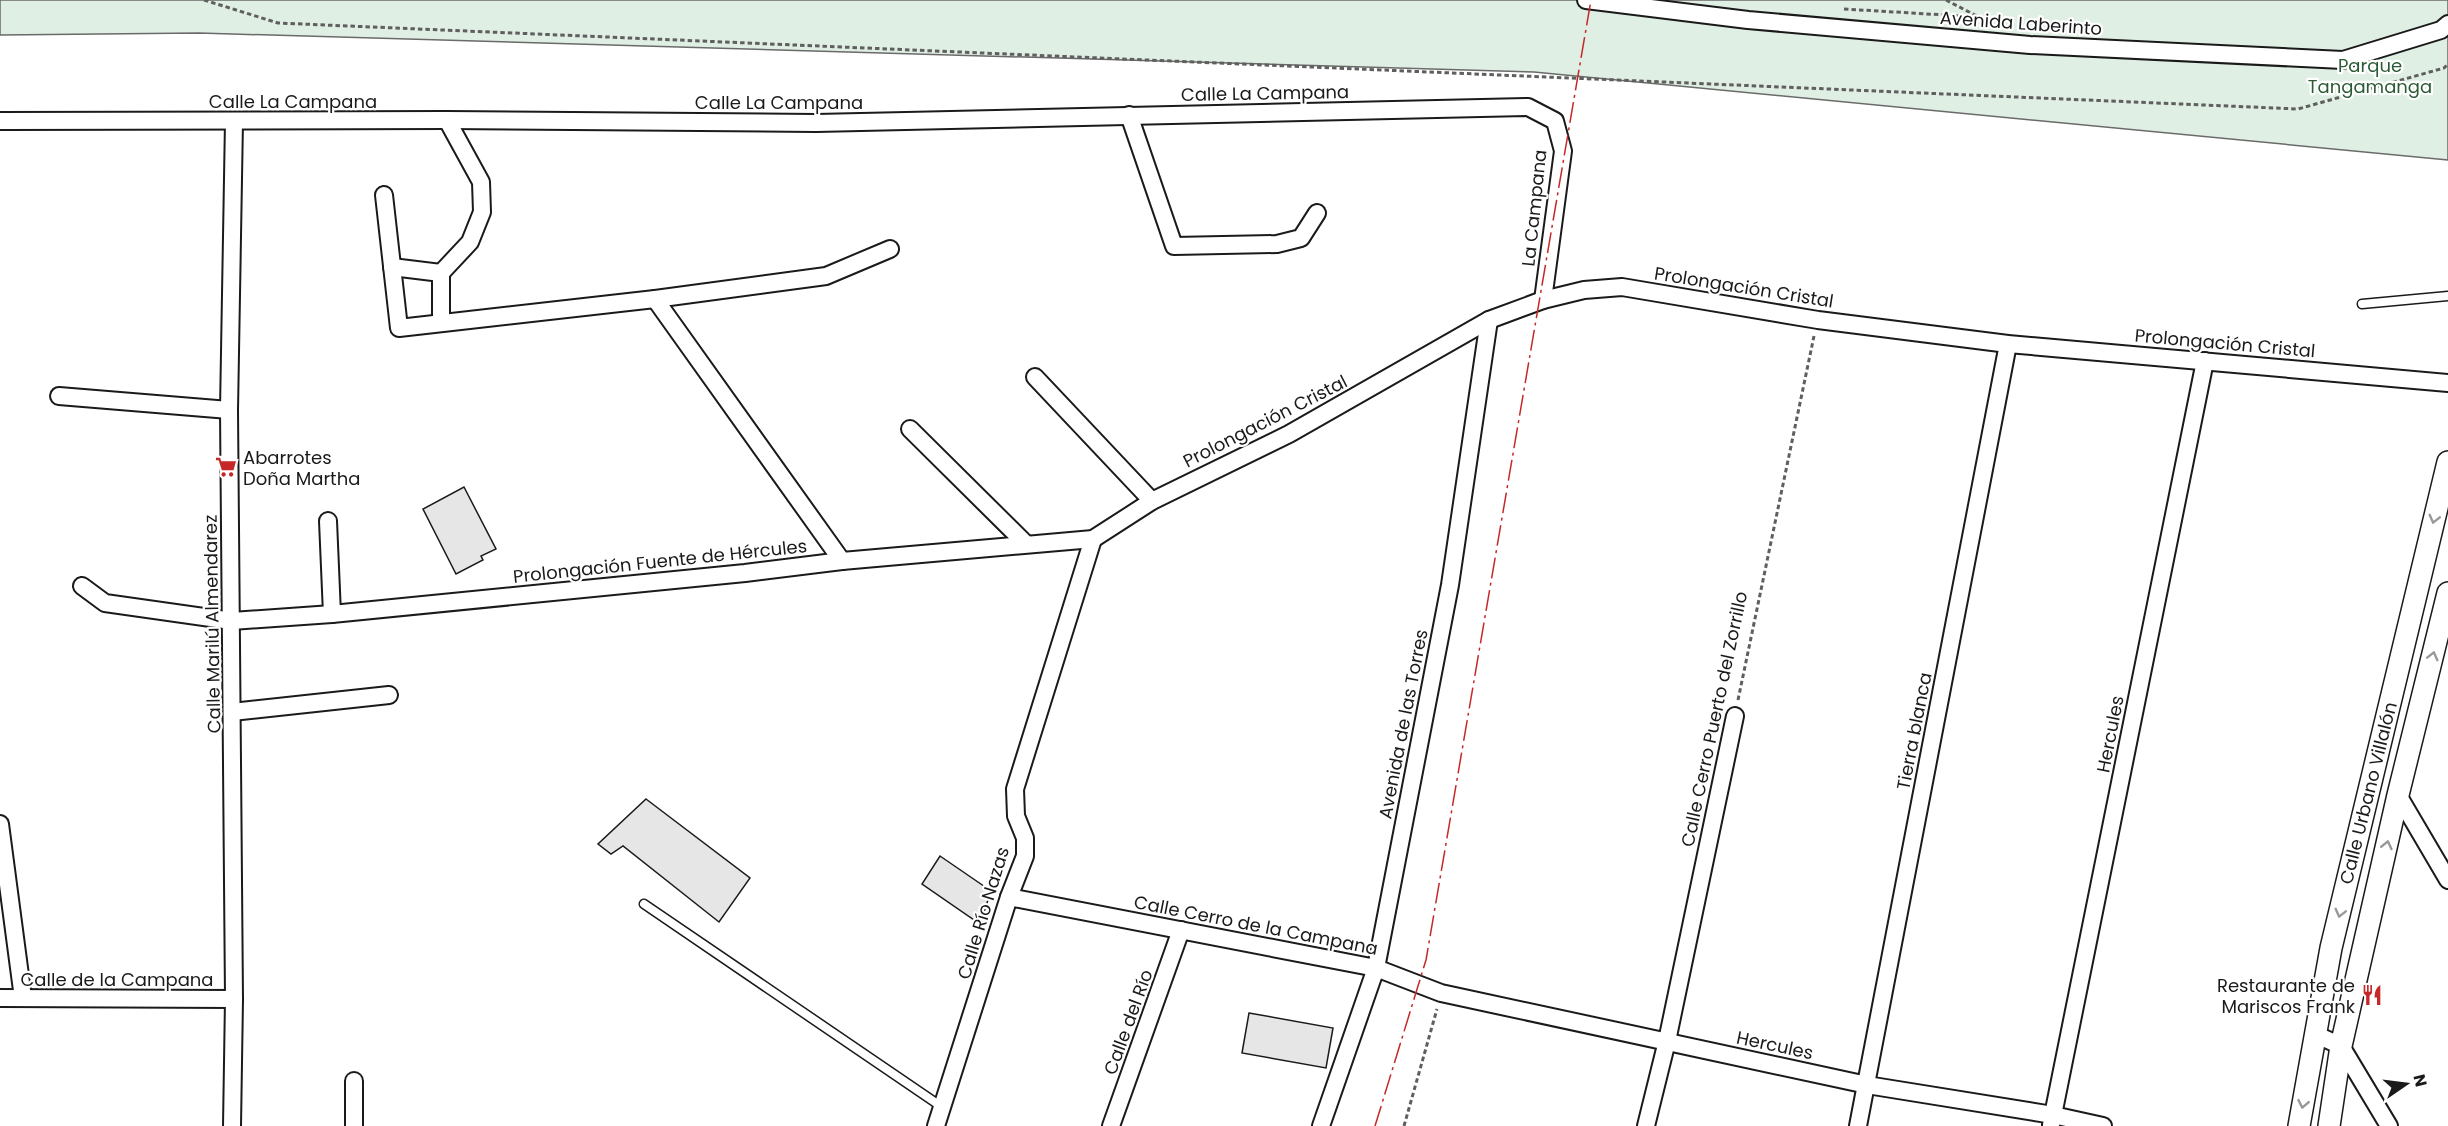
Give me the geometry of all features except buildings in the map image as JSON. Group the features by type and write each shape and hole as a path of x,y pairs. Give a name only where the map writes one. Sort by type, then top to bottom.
{"street":[{"name":"Avenida Laberinto","path":"1586,0 1686,6 2030,45 2343,60 2442,30 2448,24"},
{"name":"Calle La Campana","path":"0,121 447,120 816,123 1528,107 1555,121"},
{"path":"1129,115 1174,246 1277,244 1301,238 1317,213"},
{"path":"441,323 441,273 470,242 482,212 481,182 447,120"},
{"name":"Calle Marilú Almendarez","path":"232,1126 234,999 229,410 234,121"},
{"name":"La Campana","path":"1544,300 1563,151 1555,121"},
{"path":"384,195 399,328 655,299 826,276 890,249"},
{"path":"392,267 441,273"},
{"name":"Prolongación Cristal","path":"1093,539 1152,501 1289,434 1489,320 1544,300 1584,290 1622,287 1818,320 2008,344 2448,383"},
{"path":"655,299 842,561"},
{"name":"Avenida de las Torres","path":"1321,1126 1376,968 1450,585 1489,320"},
{"name":"Tierra blanca","path":"1858,1126 2008,344"},
{"name":"Hercules","path":"2052,1121 2205,361"},
{"path":"1035,377 1152,501"},
{"path":"59,396 229,410"},
{"path":"910,429 1026,544"},
{"name":"Calle Urbano Villalón","path":"2299,1126 2331,948 2448,462"},
{"path":"328,521 332,614"},
{"name":"Prolongación Fuente de Hércules","path":"82,586 105,603 232,621 332,614 745,573 842,561 1093,539"},
{"name":"Calle Río Nazas","path":"936,1126 1009,897 1025,856 1025,838 1016,816 1015,789 1093,539"},
{"name":"Calle Urbano Villalón","path":"2330,1126 2341,1046 2398,795 2448,593"},
{"path":"232,712 389,695"},
{"name":"Calle Cerro Puerto del Zorrillo","path":"1646,1126 1667,1041 1735,716"},
{"path":"2398,795 2448,880"},
{"path":"0,824 23,998"},
{"name":"Calle Cerro de la Campana","path":"1009,897 1376,968 1442,993 1667,1041"},
{"name":"Calle del Río","path":"1111,1126 1181,930"},
{"name":"Calle de la Campana","path":"0,998 234,999"},
{"path":"2317,1035 2341,1046 2389,1126"},
{"name":"Hercules","path":"1667,1041 2052,1121 2103,1126"},
{"path":"354,1081 354,1126"}],"lane":[{"path":"2362,304 2448,296"},
{"path":"644,904 942,1107"}],"path":[{"path":"204,0 278,23 2298,109 2444,68 2448,64"},
{"path":"1836,9 1979,17"},
{"name":"Calle Cerro Puerto del Zorrillo","path":"1735,716 1818,320"},
{"path":"1404,1126 1442,993"}],"green space":[{"name":"Parque Tangamanga","path":"0,0 2448,0 2448,160 1534,72 199,33 0,35"}],"power":[{"path":"1375,1126 1426,960 1591,0"}],"place":[{"name":"Abarrotes Doña Martha","path":"226,467"},
{"name":"Restaurante de Mariscos Frank","path":"2372,995"}]}
